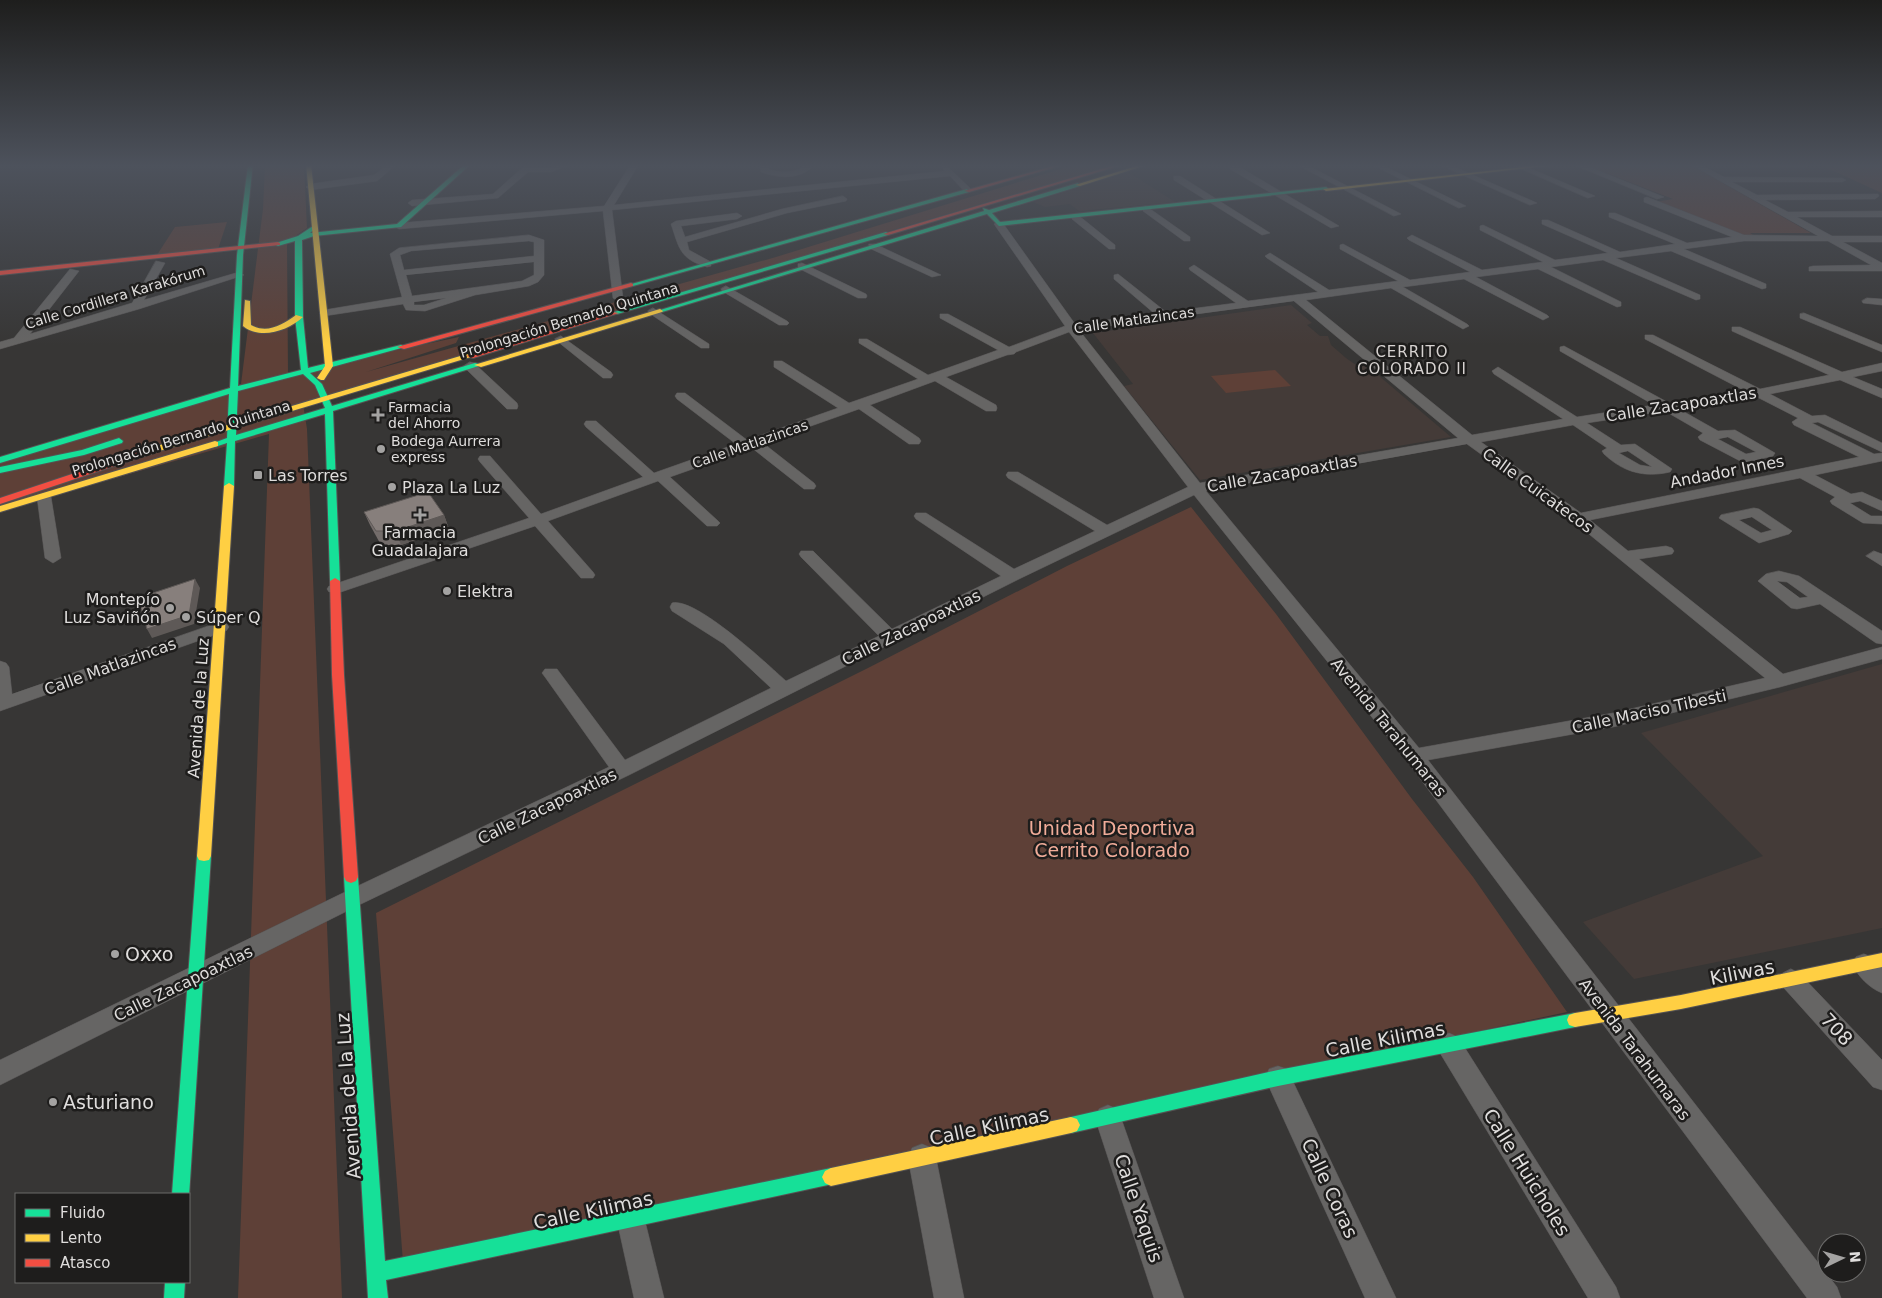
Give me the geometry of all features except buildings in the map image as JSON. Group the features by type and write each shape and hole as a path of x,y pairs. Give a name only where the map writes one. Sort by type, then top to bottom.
{"main road":[{"name":"Avenida de la Luz","path":"182,1193 220,627 232,432 238,281 243,225"},
{"path":"313,225 329,366 313,385"},
{"name":"Prolongación Bernardo Quintana","path":"437,350 707,264 877,225"},
{"name":"Prolongación Bernardo Quintana","path":"0,460 233,390 886,225"},
{"name":"Prolongación Bernardo Quintana","path":"0,501 232,432 902,225"},
{"name":"Prolongación Bernardo Quintana","path":"326,403 470,366 872,246 922,225"},
{"path":"0,279 160,263 299,244 314,231 400,226"},
{"path":"299,244 299,317 305,372"},
{"path":"0,273 240,252"},
{"path":"238,281 248,294 249,329 273,330 286,326 299,317"},
{"name":"Avenida de la Luz","path":"305,372 326,403 336,589 338,675 378,1298"},
{"path":"313,385 336,379"},
{"name":"Prolongación Bernardo Quintana","path":"0,509 44,497 232,432"},
{"name":"Prolongación Bernardo Quintana","path":"0,470 84,452 130,438"},
{"name":"Kiliwas","path":"1608,1013 1791,980 1873,962"},
{"name":"Calle Kilimas","path":"377,1272 1108,1118 1278,1078 1608,1013"},
{"path":"174,1298 175,1283"}],"street":[{"path":"400,226 416,225"},
{"path":"609,225 617,294"},
{"path":"676,225 675,226 685,252 707,264"},
{"path":"680,241 736,225"},
{"name":"Avenida Tarahumaras","path":"999,225 1071,328 1218,517 1414,756 1826,1298"},
{"path":"1085,225 1112,247"},
{"path":"1167,225 1187,239"},
{"path":"1251,225 1265,234"},
{"path":"1552,225 1620,255"},
{"path":"1635,225 1687,246"},
{"path":"1710,225 1744,238"},
{"path":"1807,225 1882,268"},
{"path":"1483,228 1555,264"},
{"path":"324,313 406,300 512,287 537,279 539,240 532,238 402,250 395,254 406,300"},
{"path":"1412,238 1480,273"},
{"name":"Calle Matlazincas","path":"336,589 540,519 1010,352 1071,328 1744,238 1882,239"},
{"path":"872,246 936,274"},
{"path":"1343,248 1409,283"},
{"path":"1672,248 1762,286"},
{"path":"1270,256 1328,294"},
{"path":"1605,257 1696,297"},
{"path":"400,272 538,259"},
{"path":"135,307 160,263"},
{"path":"802,266 862,296"},
{"path":"1541,266 1617,304"},
{"path":"1194,268 1244,304"},
{"path":"1813,269 1882,268"},
{"path":"18,341 74,271"},
{"path":"1465,276 1543,317"},
{"path":"1118,277 1164,316"},
{"name":"Calle Cordillera Karakórum","path":"0,346 135,307 238,281"},
{"path":"1393,285 1463,326"},
{"path":"726,289 783,323"},
{"name":"Calle Cuicatecos","path":"1297,298 1468,439 1578,518 1780,681"},
{"path":"1867,301 1882,302"},
{"path":"653,311 705,346"},
{"path":"944,316 1010,352"},
{"path":"1804,316 1882,349"},
{"path":"1736,329 1882,394"},
{"path":"1649,337 1809,419 1799,422 1879,455"},
{"path":"561,339 607,375"},
{"path":"864,341 991,408"},
{"path":"1564,349 1716,435"},
{"path":"778,364 914,441"},
{"path":"470,366 512,406"},
{"name":"Calle Zacapoaxtlas","path":"0,1073 353,898 622,770 1013,576 1197,488 1663,406 1759,393 1840,374 1882,367"},
{"path":"1498,371 1618,449"},
{"path":"681,396 809,486"},
{"path":"591,424 712,523"},
{"name":"Andador Innes","path":"1578,518 1804,474 1879,455"},
{"path":"485,459 540,519 587,575"},
{"path":"1804,474 1847,498"},
{"path":"1013,475 1108,532"},
{"path":"1706,494 1739,514"},
{"path":"1882,507 1862,496 1837,501 1868,520 1882,520"},
{"path":"44,497 53,558"},
{"path":"922,516 1013,576"},
{"path":"1625,556 1666,551"},
{"path":"1882,553 1874,556 1882,562"},
{"path":"807,554 891,638"},
{"path":"1822,599 1882,639"},
{"path":"678,607 730,640 783,689"},
{"name":"Calle Matlazincas","path":"2,704 220,627"},
{"name":"Calle Maciso Tibesti","path":"1414,756 1613,720 1780,681 1882,653"},
{"path":"0,667 2,704"},
{"path":"551,673 622,770"},
{"path":"1873,962 1882,982"},
{"name":"708","path":"1791,980 1882,1078"},
{"name":"Calle Huicholes","path":"1449,1045 1605,1298"},
{"name":"Calle Coras","path":"1278,1078 1382,1298"},
{"name":"Calle Yaquis","path":"1108,1118 1169,1298"},
{"path":"922,1158 949,1298"},
{"path":"631,1220 649,1298"}],"shaded area":[{"path":"1291,305 1312,323 1307,325 1320,336 1328,336 1331,345 1346,358 1356,365 1365,364 1451,437 1200,480 1124,386 1133,384 1093,333"},
{"path":"1882,664 1882,928 1634,979 1583,922 1763,856 1641,733"}],"green space":[{"path":"226,225 218,249 157,255 175,227"},
{"path":"261,225 307,225 307,228 287,242 288,373 459,337 456,343 366,372 776,257 881,225 911,225 303,404 307,429 342,1298 238,1298 269,434 0,511 0,458 241,384"},
{"path":"1714,225 1796,225 1811,233 1750,233 1753,235 1744,236"},
{"path":"1275,370 1291,386 1226,393 1211,376"},
{"name":"Unidad Deportiva Cerrito Colorado","path":"1191,507 1276,614 1412,799 1473,877 1567,1012 403,1262 376,913 868,668 1067,566"}],"traffic: fast":[{"path":"229,486 240,255 243,225"},
{"path":"278,244 314,234 401,225"},
{"path":"631,285 847,225"},
{"path":"660,311 947,225"},
{"path":"313,228 299,239 298,243 299,317 305,372 318,384 329,408 335,581"},
{"path":"615,313 886,234"},
{"path":"0,460 233,390 401,347"},
{"path":"215,444 478,365"},
{"path":"0,470 84,452 119,441"},
{"path":"181,1193 204,856"},
{"path":"351,877 378,1298"},
{"path":"1071,1125 1278,1078 1575,1020"},
{"path":"377,1272 831,1177"},
{"path":"174,1298 175,1283"}],"traffic: slow":[{"path":"314,225 329,366 321,378"},
{"path":"247,301 247,326 253,329 260,331 274,330 299,317"},
{"path":"478,365 660,311"},
{"path":"153,450 470,356"},
{"path":"0,509 215,444"},
{"path":"204,856 229,486"},
{"path":"1575,1020 1681,1002 1882,960"},
{"path":"831,1177 1071,1125"}],"traffic: jam":[{"path":"886,234 918,225"},
{"path":"0,273 278,244"},
{"path":"401,347 631,285"},
{"path":"470,356 615,313"},
{"path":"0,501 153,450"},
{"path":"335,581 338,675 351,877"}],"place":[{"name":"Farmacia del Ahorro","path":"378,415"},
{"name":"Bodega Aurrera express","path":"381,449"},
{"name":"Las Torres","path":"258,475"},
{"name":"Plaza La Luz","path":"392,487"},
{"name":"Farmacia Guadalajara","path":"420,515"},
{"name":"Elektra","path":"447,591"},
{"name":"Montepío Luz Saviñón","path":"170,608"},
{"name":"Súper Q","path":"186,617"},
{"name":"Oxxo","path":"115,954"},
{"name":"Asturiano","path":"53,1102"}],"district":[{"name":"CERRITO COLORADO II","path":"1412,360"}]}
